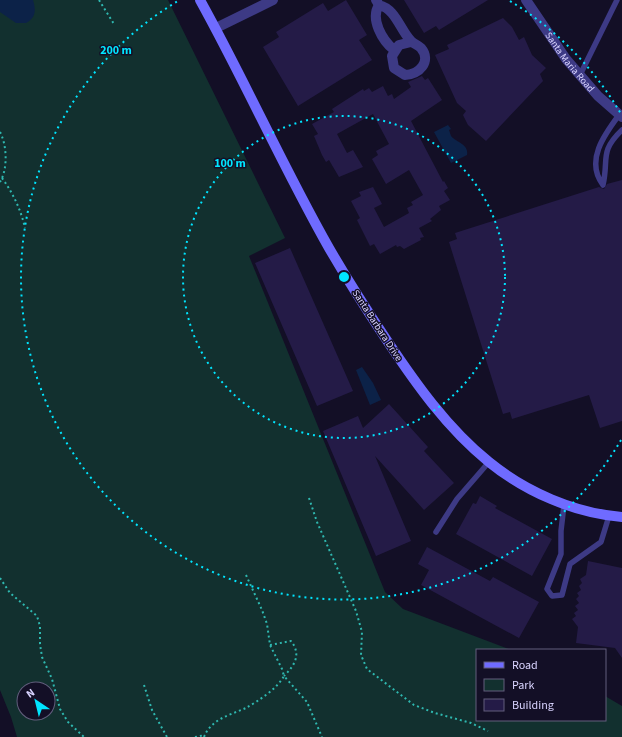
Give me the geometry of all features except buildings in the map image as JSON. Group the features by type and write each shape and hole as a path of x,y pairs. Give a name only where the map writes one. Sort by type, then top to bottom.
{"main road":[{"name":"Santa Barbara Drive","path":"200,0 216,28 328,247 366,308 430,402 459,435 489,462 518,482 564,505 622,518"}],"street":[{"path":"216,28 273,0"},
{"name":"Santa Maria Road","path":"526,0 566,59 598,96 621,116"},
{"path":"394,50 386,40 375,16 378,2 391,11 411,42"},
{"path":"404,42 411,42 417,45 424,55 425,62 418,73 405,75 399,73 392,62 394,50 404,42"}],"lane":[{"path":"580,75 617,0"},
{"path":"621,116 599,145 595,160 597,177 604,185 606,175 604,158 610,144 622,130"},
{"path":"436,532 457,499 489,462"},
{"path":"564,505 561,531 561,554 547,589 552,596 562,595 570,564 601,542 609,516"}],"path":[{"path":"99,0 114,24"},
{"path":"0,132 3,138 5,162 0,182"},
{"path":"2,178 9,188 22,214 25,228"},
{"path":"308,498 356,610 362,632 361,655 367,669 414,705 434,713 471,723 488,731"},
{"path":"246,575 267,624 270,645 284,676 308,702 322,737"},
{"path":"0,578 10,592 36,616 40,626 42,657 52,679 60,709 68,722 84,737"},
{"path":"195,737 204,736 218,721 249,706 277,685 296,663 297,656 291,641 270,645"},
{"path":"144,685 152,710 167,737"}],"green space":[{"path":"0,0 168,0 285,238 249,256 385,592 403,609 508,649 476,649 476,721 606,721 606,697 622,706 622,737 17,737 0,690"}],"water":[{"path":"0,0 33,0 35,10 32,19 26,23 16,23 0,12"},
{"path":"448,125 451,129 449,130 451,136 464,146 467,151 467,155 451,163 434,132"},
{"path":"362,367 373,383 381,400 370,405 356,370"}]}
